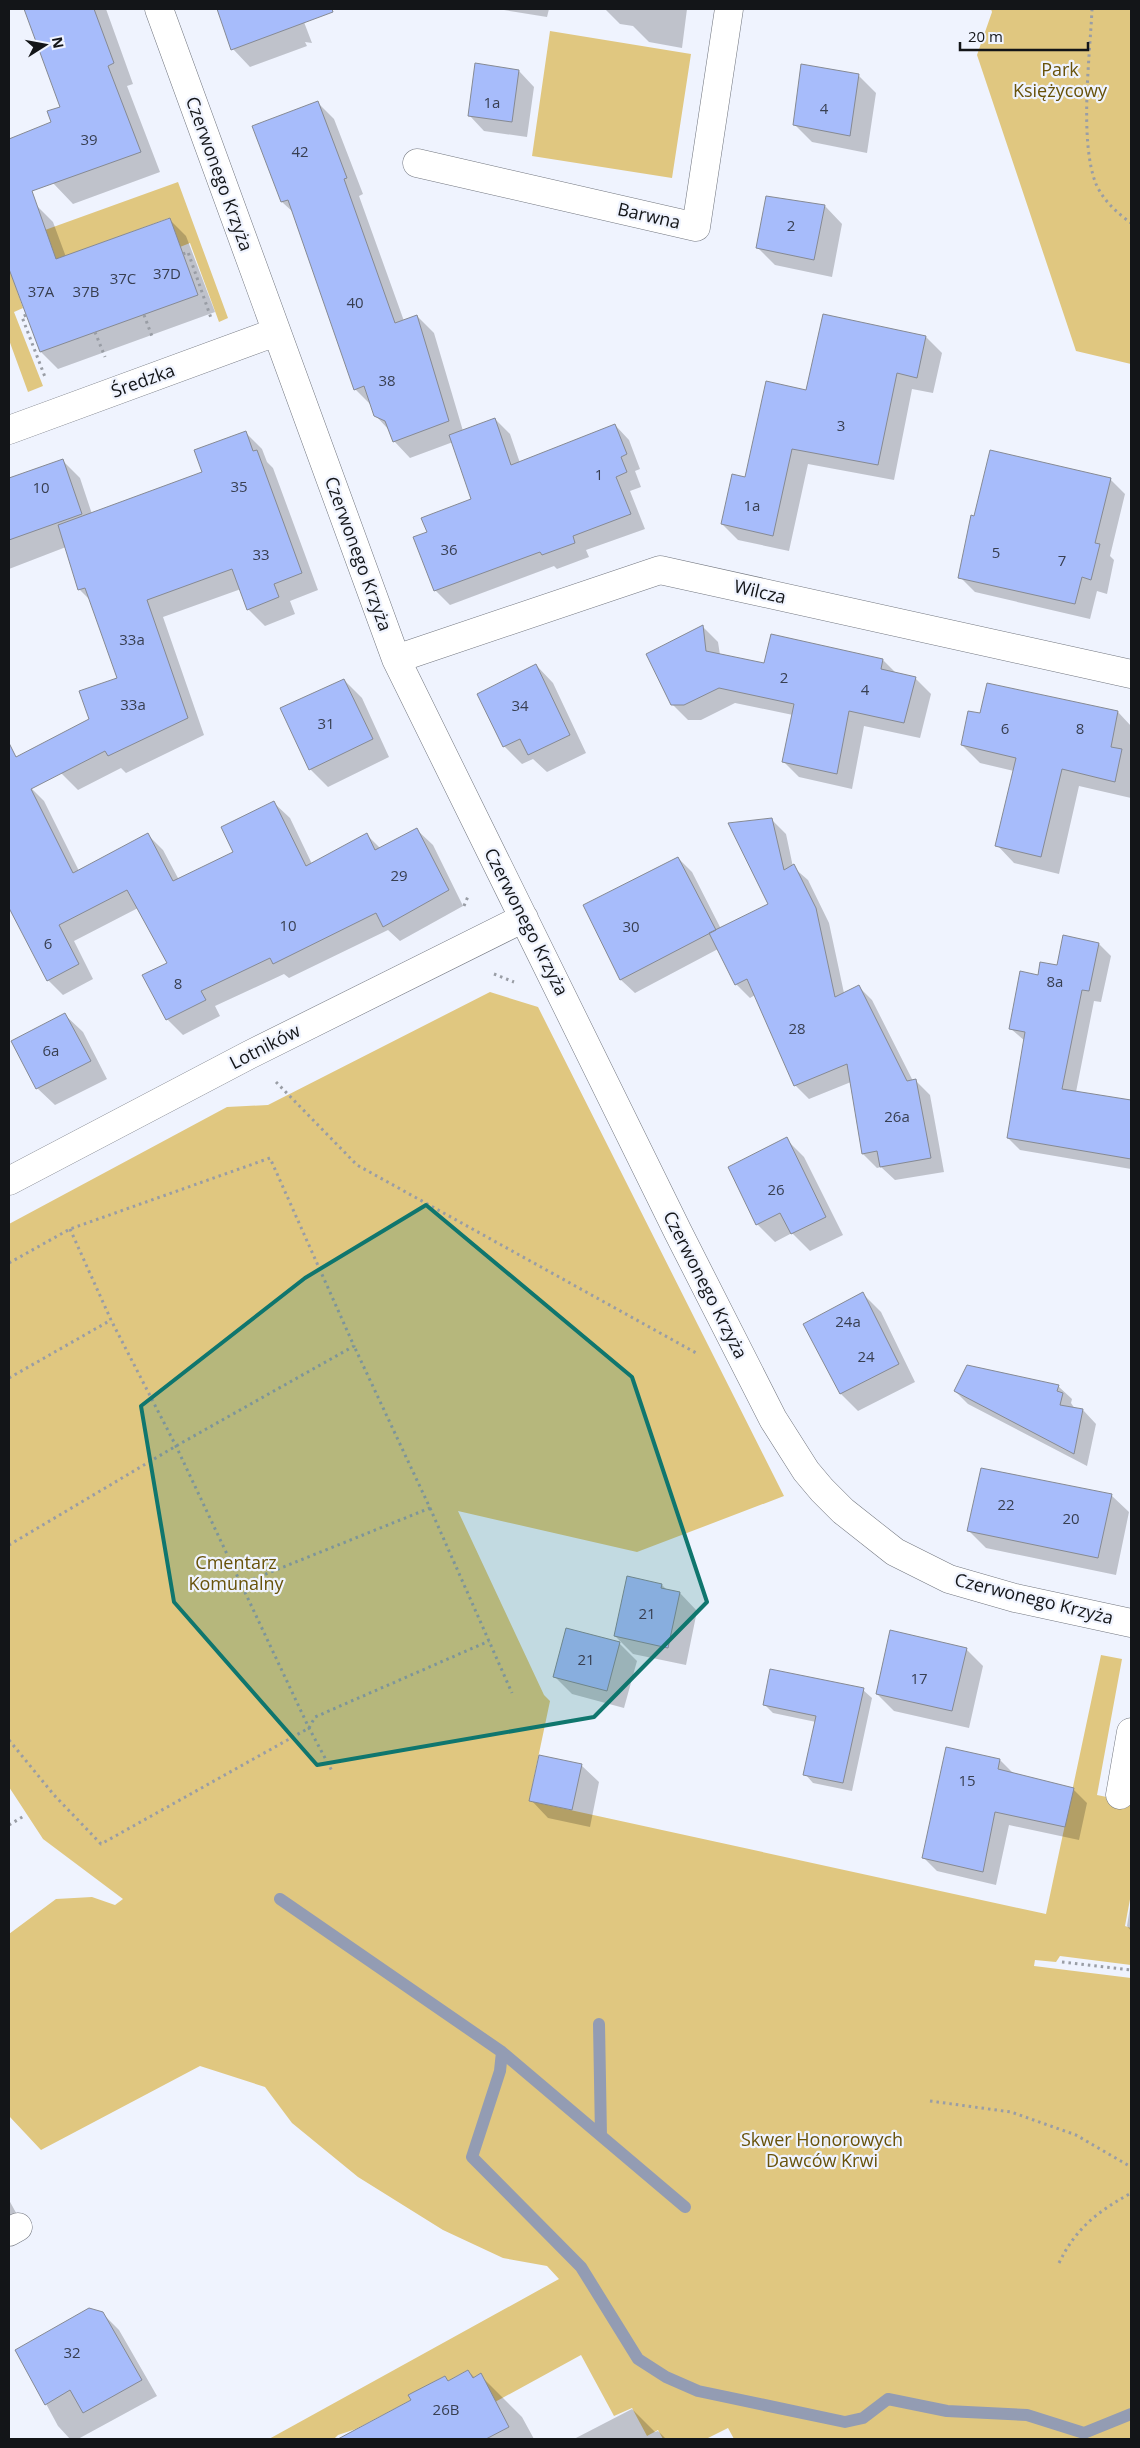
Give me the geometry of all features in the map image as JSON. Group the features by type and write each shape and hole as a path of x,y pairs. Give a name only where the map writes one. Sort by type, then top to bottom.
{"street":[{"name":"Czerwonego Krzyża","path":"159,9 396,659 755,1385 806,1471 822,1490 850,1516 895,1552 949,1579 1015,1598 1131,1623"},
{"name":"Barwna","path":"417,163 696,227 729,9"},
{"name":"Średzka","path":"9,430 276,332"},
{"name":"Wilcza","path":"396,659 660,570 1131,674"},
{"name":"Lotników","path":"9,1181 249,1055 524,918"},
{"path":"1120,1795 1131,1732"}],"path":[{"path":"1092,9 1087,128 1090,161 1097,185 1113,209 1131,223"},
{"path":"183,254 188,252 212,324"},
{"path":"26,315 22,317 48,384"},
{"path":"144,315 155,344"},
{"path":"95,332 107,362"},
{"path":"458,912 464,906 469,896 469,886"},
{"path":"270,1076 357,1164 703,1356"},
{"path":"9,1263 70,1229 270,1158 354,1346 430,1508 512,1693"},
{"path":"70,1229 111,1320 176,1446 309,1728 332,1771"},
{"path":"9,1378 111,1320"},
{"path":"9,1545 176,1446 354,1346"},
{"path":"241,1584 430,1508"},
{"path":"9,1740 54,1795 102,1844 309,1728 316,1717 489,1641"},
{"path":"9,1825 24,1816"},
{"path":"1062,1962 1131,1970"},
{"path":"930,2100 1011,2112 1076,2135 1131,2167"},
{"path":"1059,2263 1069,2242 1089,2220 1131,2194"}],"highlighted area":[{"path":"426,1205 632,1377 707,1602 594,1717 317,1765 174,1602 141,1406 305,1278"}],"green space":[{"name":"Park Księżycowy","path":"991,9 1131,9 1131,364 1076,351 977,55 992,12"},
{"path":"550,31 691,54 672,178 532,156"},
{"path":"178,182 228,318 219,322 190,243 180,247 169,218 12,276 23,308 14,312 43,386 28,392 9,340 9,243"},
{"path":"490,992 538,1007 784,1496 637,1552 458,1511 544,1695 550,1701 529,1801 1046,1914 1101,1655 1122,1659 1097,1795 1131,1802 1131,1894 1125,1926 1131,1928 1131,1965 1060,1956 1056,1962 1035,1960 1034,1966 1131,1978 1131,2439 734,2439 728,2428 706,2439 663,2439 658,2430 647,2436 632,2408 614,2416 581,2355 495,2402 480,2374 473,2378 468,2370 448,2381 445,2376 409,2395 411,2400 356,2429 338,2435 334,2439 269,2439 559,2279 547,2266 503,2258 443,2230 358,2177 292,2123 265,2087 200,2066 41,2150 9,2116 9,1934 56,1899 92,1897 115,1905 123,1899 43,1839 9,1787 9,1224 227,1107 268,1105"}],"building":[{"path":"24,9 94,9 114,63 108,66 141,152 32,191 56,259 170,218 198,295 40,352 9,269 9,139 51,122 47,111 60,107"},
{"path":"217,9 332,9 333,12 231,50"},
{"path":"475,63 519,70 512,122 468,116"},
{"path":"801,64 859,74 850,136 793,125"},
{"path":"318,101 347,178 344,179 395,323 417,315 449,421 393,442 385,421 374,416 364,386 354,390 288,200 281,202 252,126"},
{"path":"766,196 825,205 814,260 756,248"},
{"path":"823,314 926,336 917,378 897,373 878,465 792,449 773,536 721,524 732,474 745,477 766,381 806,390"},
{"path":"495,418 511,465 615,424 627,454 621,457 627,472 616,477 631,514 573,536 575,543 542,555 540,552 434,591 413,537 427,532 421,518 471,499 449,435"},
{"path":"246,431 253,451 257,450 302,573 274,584 279,597 247,610 232,569 147,600 188,718 108,756 105,751 31,789 73,873 148,833 173,881 233,852 221,827 274,801 306,866 367,833 375,850 417,828 449,890 383,927 376,913 273,964 270,958 201,991 206,1000 166,1020 142,975 167,963 127,890 59,925 79,964 47,981 9,908 9,743 16,757 89,719 79,691 117,678 85,588 78,590 58,525 202,472 194,450"},
{"path":"990,450 1111,478 1095,543 1100,544 1091,580 1082,577 1075,604 958,578 971,515 974,516"},
{"path":"63,459 82,514 9,540 9,478"},
{"path":"703,625 706,651 764,663 771,634 883,659 881,669 916,677 904,723 849,711 837,774 782,762 794,704 719,688 684,705 671,705 646,654"},
{"path":"536,664 570,735 528,755 520,739 503,747 477,694"},
{"path":"344,679 373,739 309,770 280,708"},
{"path":"987,683 1118,711 1111,747 1122,749 1115,782 1062,769 1041,857 995,846 1016,758 961,745 968,711 980,713"},
{"path":"772,818 784,870 794,864 816,908 835,997 859,985 907,1081 916,1079 931,1158 880,1167 877,1151 862,1154 847,1064 794,1086 747,979 735,985 709,933 768,904 728,823"},
{"path":"678,857 716,930 620,980 583,905"},
{"path":"1063,935 1099,943 1089,991 1082,990 1062,1089 1131,1100 1131,1159 1007,1138 1025,1032 1009,1029 1020,971 1038,975 1040,962 1057,965"},
{"path":"65,1013 91,1061 36,1089 11,1041"},
{"path":"787,1137 826,1217 791,1234 780,1213 756,1225 728,1167"},
{"path":"863,1292 899,1364 840,1394 803,1324"},
{"path":"967,1365 1059,1385 1057,1391 1063,1393 1060,1405 1083,1409 1074,1454 954,1391"},
{"path":"981,1468 1112,1494 1098,1558 967,1531"},
{"path":"627,1576 662,1584 661,1588 680,1592 668,1648 614,1636"},
{"path":"566,1628 620,1642 607,1691 553,1677"},
{"path":"890,1630 967,1648 952,1711 876,1694"},
{"path":"770,1669 864,1688 843,1783 803,1775 816,1716 763,1705"},
{"path":"946,1747 1000,1759 998,1769 1074,1788 1065,1827 995,1812 983,1872 922,1858"},
{"path":"539,1755 582,1764 572,1810 529,1801"},
{"path":"89,2308 103,2312 142,2380 83,2413 70,2390 45,2405 15,2350"},
{"path":"468,2370 473,2378 481,2373 509,2427 486,2439 338,2439 411,2400 408,2395 445,2376 448,2381"}],"waterway":[{"path":"280,1899 502,2052 500,2071 472,2157 581,2267 638,2359 666,2377 698,2391 845,2422 863,2418 888,2399 947,2411 1027,2415 1084,2433 1131,2414"},
{"path":"599,2024 601,2136"},
{"path":"502,2052 685,2207"}],"park label":[{"name":"Cmentarz Komunalny","path":"236,1574"},
{"name":"Skwer Honorowych Dawców Krwi","path":"822,2150"}]}
